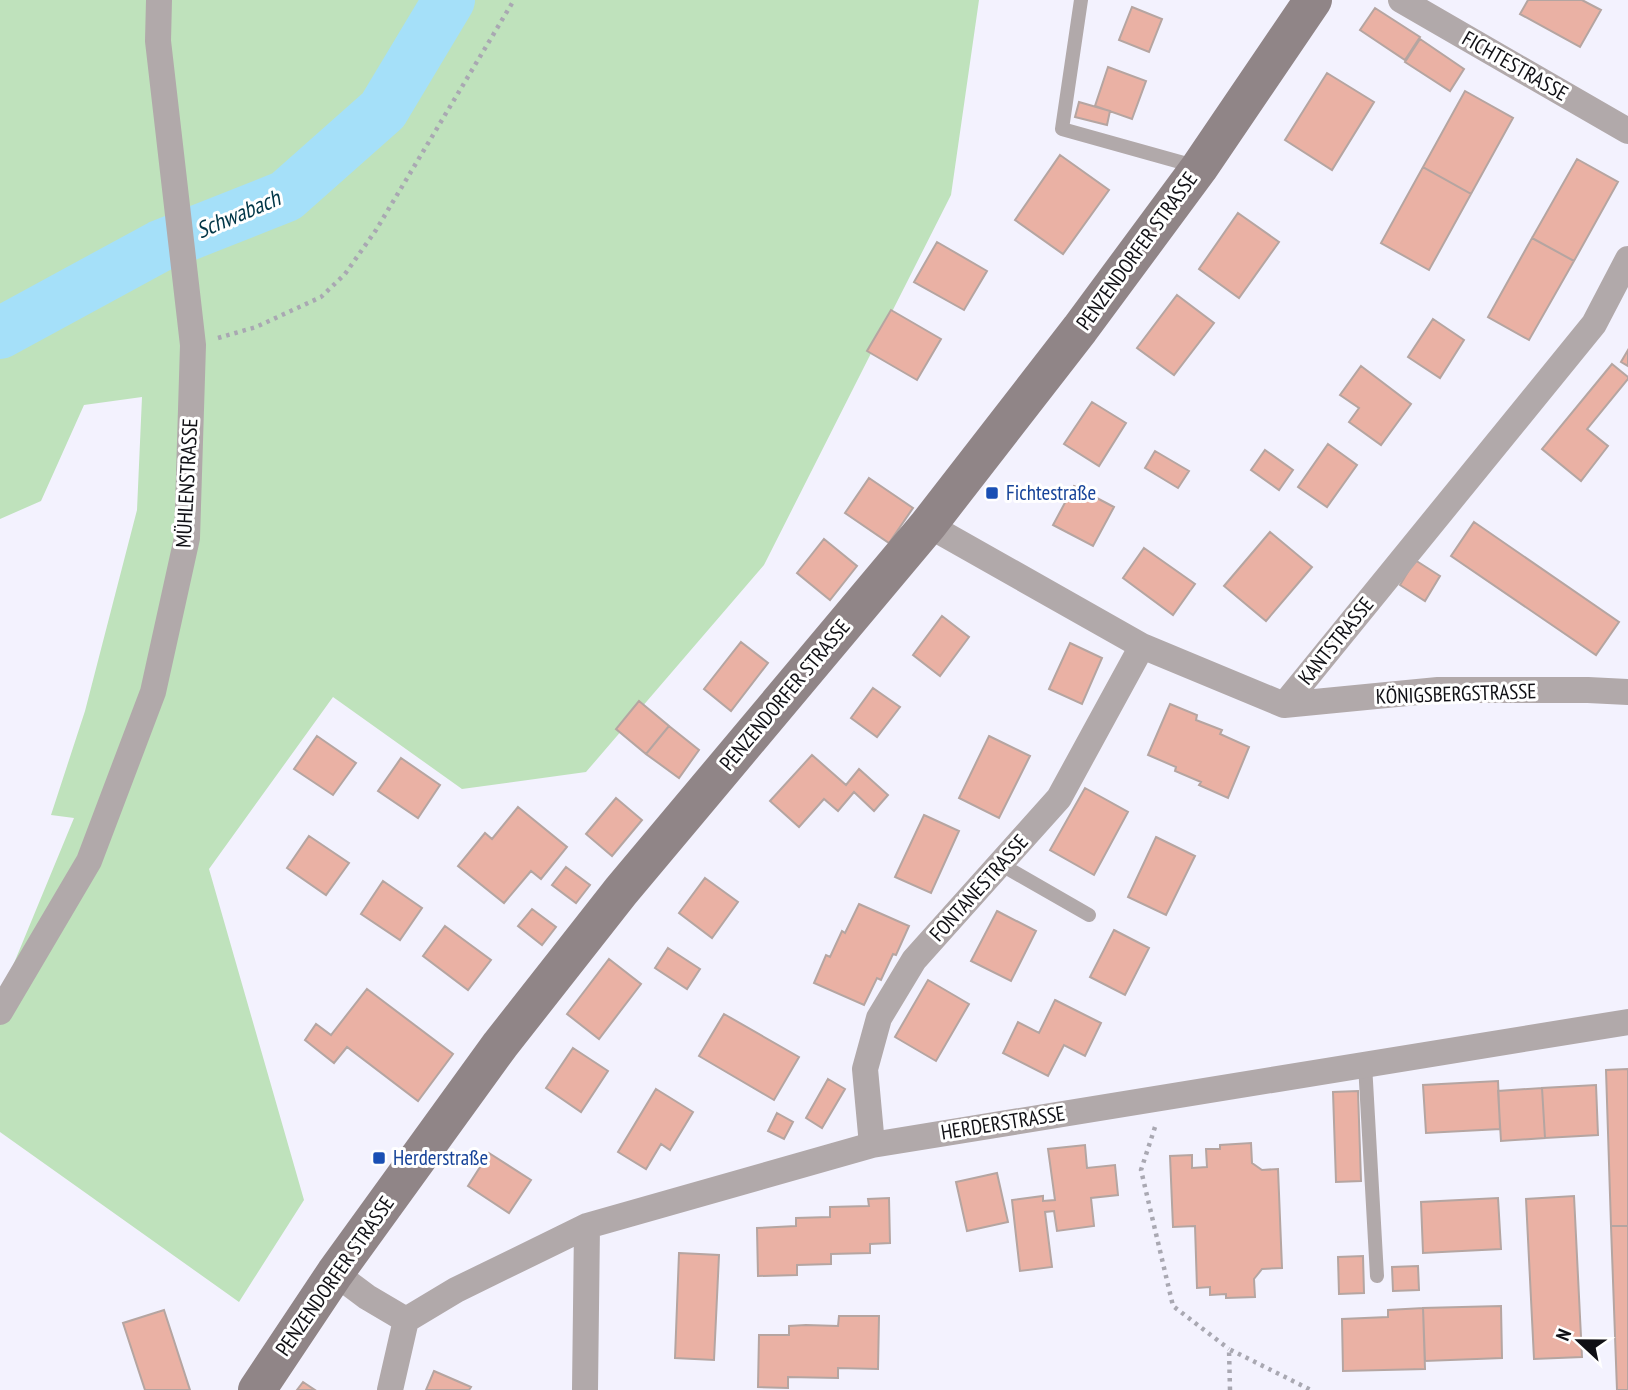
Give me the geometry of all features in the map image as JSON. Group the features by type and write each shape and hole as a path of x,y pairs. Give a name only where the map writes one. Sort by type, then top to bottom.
{"main road":[{"name":"PENZENDORFER STRASSE","path":"257,1390 335,1273 500,1045 621,891 928,525 1080,329 1199,168 1313,0"}],"street":[{"name":"MÜHLENSTRASSE","path":"0,1012 89,861 153,692 187,538 193,345 158,40 159,0"},
{"name":"FICHTESTRASSE","path":"1401,0 1628,131"},
{"name":"KANTSTRASSE","path":"928,525 1142,646 1284,705 1594,324 1628,258"},
{"name":"FONTANESTRASSE","path":"872,1144 865,1069 879,1018 914,960 1059,798 1142,646"},
{"name":"KÖNIGSBERGSTRASSE","path":"1284,705 1438,690 1628,692"},
{"name":"HERDERSTRASSE","path":"406,1320 456,1290 587,1226 872,1144 1628,1022"},
{"path":"585,1390 587,1226"},
{"path":"335,1273 367,1297 406,1320 390,1390"}],"lane":[{"path":"1082,0 1062,129 1199,168"},
{"path":"1000,864 1089,915"},
{"path":"1365,1064 1377,1276"}],"path":[{"path":"193,345 256,327 321,297 345,274 376,230 514,0"},
{"path":"1166,1097 1141,1170 1173,1306 1229,1349 1311,1390"},
{"path":"1229,1349 1230,1390"}],"green space":[{"path":"0,0 979,0 951,195 764,565 586,772 462,789 333,697 209,869 304,1200 239,1302 0,1132 0,997 74,818 51,815 85,711 137,510 142,397 84,405 41,501 0,519"}],"building":[{"path":"1528,0 1582,0 1601,10 1580,47 1520,14"},
{"path":"1132,7 1162,19 1149,52 1119,40"},
{"path":"1375,8 1420,37 1405,60 1360,30"},
{"path":"1420,39 1464,69 1450,91 1405,62"},
{"path":"1108,67 1146,81 1132,119 1095,106"},
{"path":"1327,73 1374,102 1332,170 1285,140"},
{"path":"1465,91 1513,118 1471,194 1423,167"},
{"path":"1079,102 1110,111 1107,125 1075,117"},
{"path":"1060,155 1109,190 1063,254 1015,220"},
{"path":"1577,159 1618,182 1574,261 1532,238"},
{"path":"1423,167 1471,194 1429,270 1381,243"},
{"path":"1238,213 1279,242 1239,298 1199,269"},
{"path":"1532,238 1574,261 1529,340 1488,317"},
{"path":"937,242 987,271 964,310 914,282"},
{"path":"1177,295 1214,323 1174,375 1137,348"},
{"path":"891,310 941,339 917,380 867,351"},
{"path":"1433,319 1464,340 1440,378 1408,357"},
{"path":"1628,350 1628,366 1621,362"},
{"path":"1612,364 1628,379 1587,429 1608,446 1581,481 1542,449"},
{"path":"1361,366 1411,404 1381,445 1349,422 1359,408 1340,395"},
{"path":"1092,402 1126,423 1099,466 1064,444"},
{"path":"1328,444 1357,465 1327,507 1298,487"},
{"path":"1265,450 1293,470 1279,490 1251,470"},
{"path":"1155,451 1189,471 1178,488 1145,468"},
{"path":"869,478 913,508 889,543 845,513"},
{"path":"1074,486 1114,507 1093,546 1053,525"},
{"path":"1474,522 1619,622 1596,655 1451,556"},
{"path":"1270,532 1312,567 1266,621 1224,586"},
{"path":"824,539 857,566 830,600 797,573"},
{"path":"1144,548 1195,584 1173,615 1123,578"},
{"path":"1415,560 1440,576 1425,601 1400,585"},
{"path":"942,616 969,637 940,676 913,655"},
{"path":"741,642 768,663 731,711 704,689"},
{"path":"1070,643 1102,658 1082,704 1049,689"},
{"path":"873,688 900,707 877,737 851,718"},
{"path":"639,701 669,726 646,754 616,729"},
{"path":"1170,704 1197,715 1196,720 1222,730 1220,734 1249,747 1228,798 1175,771 1176,767 1148,755"},
{"path":"669,726 699,750 679,778 646,754"},
{"path":"317,736 356,763 333,795 294,769"},
{"path":"989,736 1030,756 999,818 959,798"},
{"path":"812,755 846,785 859,769 888,795 874,811 854,792 838,811 824,799 799,827 770,801"},
{"path":"401,758 440,785 418,818 378,791"},
{"path":"1085,788 1128,812 1094,875 1050,850"},
{"path":"616,798 642,820 612,856 586,834"},
{"path":"518,807 567,847 541,879 531,871 504,903 458,866 485,833 492,839"},
{"path":"924,815 959,831 931,893 895,877"},
{"path":"309,836 349,863 326,895 287,868"},
{"path":"1156,837 1195,856 1166,915 1128,897"},
{"path":"566,867 590,885 576,903 552,885"},
{"path":"705,878 738,902 712,938 679,913"},
{"path":"383,881 422,908 400,940 361,914"},
{"path":"859,904 909,926 896,955 893,954 881,980 877,978 864,1005 814,983 826,955 830,957"},
{"path":"532,909 556,927 542,945 518,926"},
{"path":"997,911 1036,931 1011,981 971,961"},
{"path":"445,926 491,960 468,990 423,956"},
{"path":"1114,930 1149,948 1125,995 1090,977"},
{"path":"668,948 700,969 687,989 655,968"},
{"path":"609,959 641,984 599,1039 567,1014"},
{"path":"928,980 969,1004 936,1061 895,1037"},
{"path":"367,989 453,1054 418,1101 347,1047 334,1063 305,1040 316,1024 331,1035"},
{"path":"1055,1000 1101,1023 1085,1056 1064,1045 1048,1076 1003,1053 1018,1022 1039,1033"},
{"path":"724,1014 799,1057 774,1100 699,1056"},
{"path":"573,1048 608,1071 581,1112 546,1088"},
{"path":"1628,1069 1628,1226 1611,1226 1606,1070"},
{"path":"828,1079 845,1089 822,1128 806,1118"},
{"path":"1498,1081 1500,1129 1426,1133 1423,1085"},
{"path":"1596,1085 1598,1135 1545,1138 1542,1088"},
{"path":"1542,1088 1545,1138 1501,1141 1498,1091"},
{"path":"656,1089 693,1112 670,1150 661,1144 646,1169 618,1152"},
{"path":"1358,1091 1361,1181 1336,1182 1333,1092"},
{"path":"777,1113 793,1122 784,1139 768,1131"},
{"path":"1251,1143 1252,1163 1262,1170 1278,1169 1282,1268 1262,1269 1254,1279 1255,1297 1226,1298 1226,1294 1210,1295 1210,1287 1197,1288 1195,1226 1173,1227 1170,1156 1192,1155 1192,1168 1207,1167 1206,1149 1220,1149 1220,1145"},
{"path":"1085,1145 1087,1168 1115,1165 1118,1195 1091,1198 1094,1226 1057,1231 1054,1211 1045,1212 1052,1267 1020,1271 1012,1200 1043,1196 1043,1201 1055,1200 1048,1149"},
{"path":"489,1153 531,1180 509,1213 468,1186"},
{"path":"997,1173 1008,1222 967,1231 956,1182"},
{"path":"1574,1196 1582,1357 1534,1359 1526,1199"},
{"path":"889,1198 890,1243 870,1244 870,1253 831,1254 831,1264 797,1265 797,1275 758,1276 757,1228 796,1226 796,1218 830,1217 830,1207 869,1206 868,1199"},
{"path":"1498,1198 1501,1249 1423,1253 1421,1202"},
{"path":"1611,1226 1628,1226 1628,1390 1617,1390"},
{"path":"679,1253 719,1255 714,1360 675,1358"},
{"path":"1363,1256 1364,1293 1339,1294 1338,1257"},
{"path":"1418,1266 1419,1290 1393,1291 1392,1267"},
{"path":"1501,1306 1502,1358 1425,1361 1423,1308"},
{"path":"1423,1308 1425,1369 1343,1371 1342,1319 1388,1317 1388,1310"},
{"path":"164,1310 190,1390 145,1390 123,1323"},
{"path":"839,1316 879,1316 878,1369 838,1368 838,1378 788,1377 788,1388 758,1387 759,1335 789,1335 789,1326 838,1326"},
{"path":"434,1371 471,1387 469,1390 426,1390"},
{"path":"303,1382 315,1390 297,1390"}],"waterway":[{"name":"Schwabach","path":"0,333 160,246 286,196 383,110 449,0"}],"place":[{"name":"Fichtestraße","path":"992,493"},
{"name":"Herderstraße","path":"379,1158"}]}
